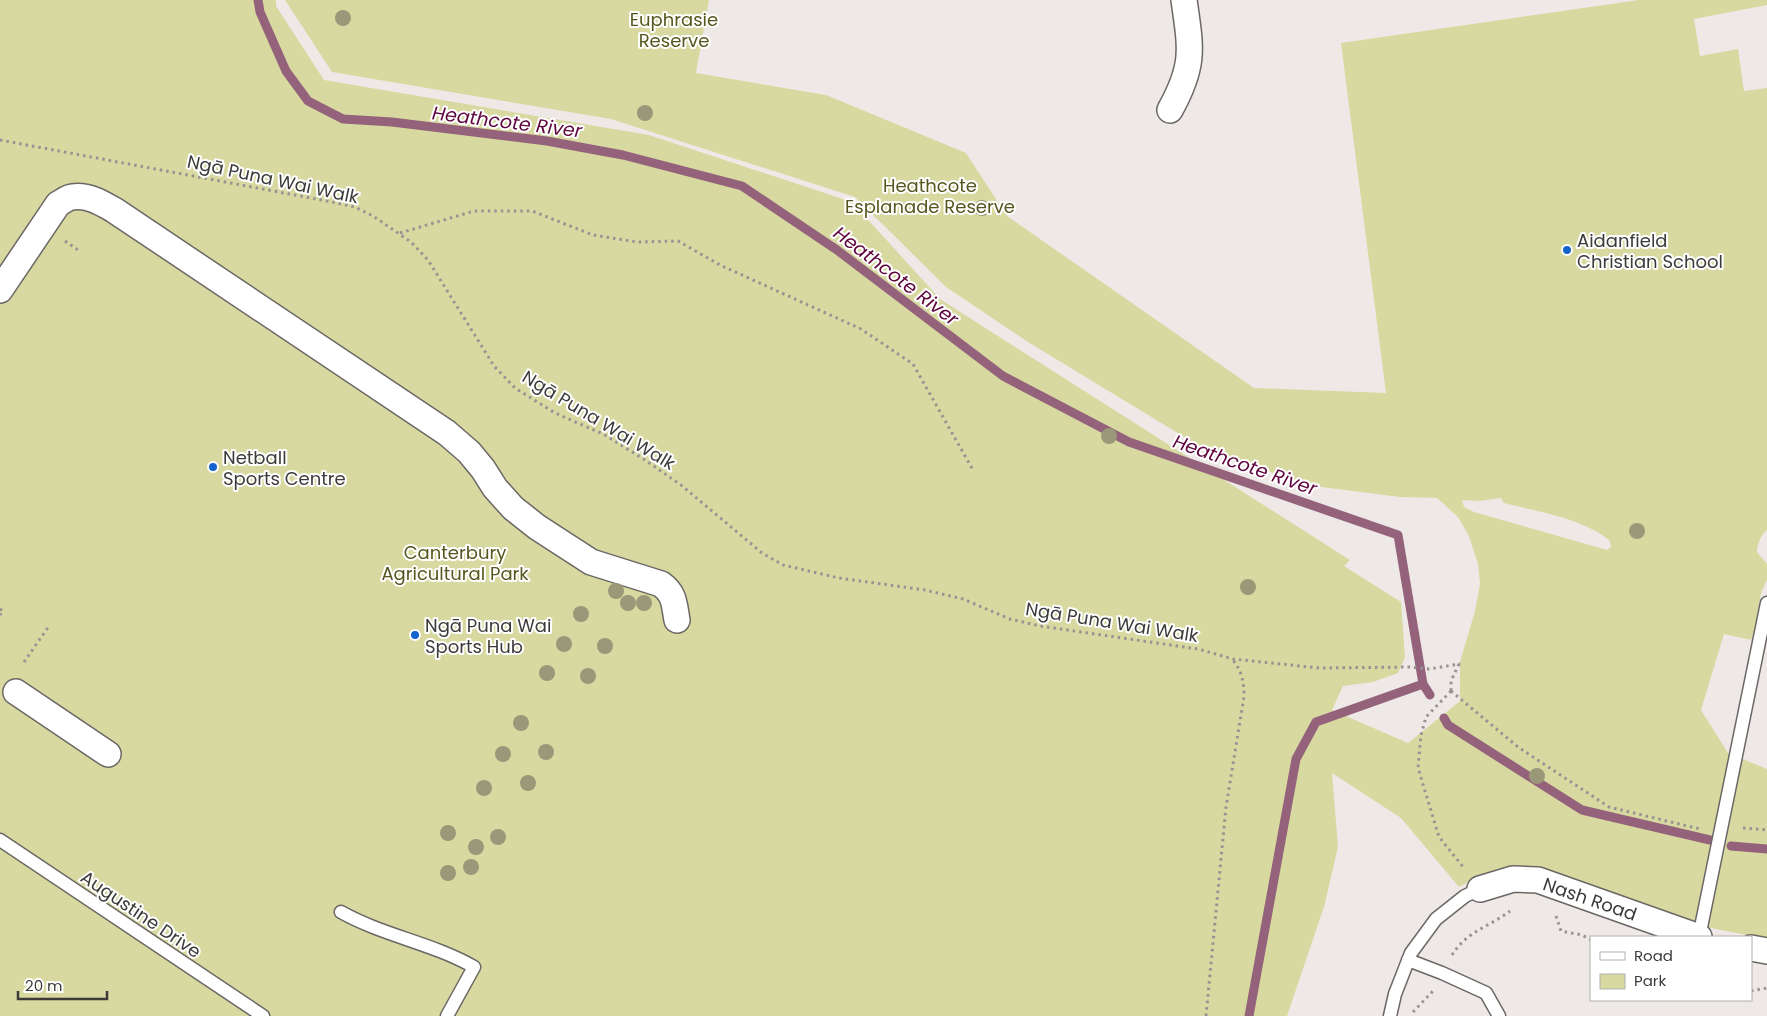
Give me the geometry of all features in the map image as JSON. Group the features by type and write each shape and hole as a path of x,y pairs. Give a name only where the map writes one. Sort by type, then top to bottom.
{"street":[{"path":"1170,110 1188,72 1190,48 1184,0"},
{"path":"0,290 58,204 72,197 85,197 98,201 447,433 469,452 495,488 513,508 537,527 591,562 661,584 668,589 673,596 677,620"},
{"path":"16,692 108,754"},
{"name":"Nash Road","path":"1480,889 1513,879 1538,880 1696,936"},
{"path":"1752,948 1767,951"}],"lane":[{"path":"1699,936 1767,603"},
{"name":"Augustine Drive","path":"0,840 263,1016"},
{"path":"1390,1016 1395,994 1411,952 1436,919 1465,896 1480,889"},
{"path":"341,912 378,930 428,945 474,967 447,1016"},
{"path":"1408,960 1486,993 1499,1016"}],"path":[{"name":"Ngā Puna Wai Walk","path":"0,140 355,207 372,216 399,234 428,260 494,366 515,388 555,413 603,434 642,458 681,485 762,553 783,565 839,578 925,590 963,598 1010,619 1040,626 1198,649 1233,659 1319,668 1410,667 1429,669 1459,664 1451,680 1451,691"},
{"path":"399,234 474,211 532,211 593,235 637,242 678,241 720,265 860,329 913,364 974,470"},
{"path":"0,609 3,611 0,615"},
{"path":"24,662 49,626"},
{"path":"1206,1016 1226,807 1244,696 1244,681 1233,659"},
{"path":"1480,889 1439,837 1418,768 1421,735 1426,717 1451,691 1518,747 1610,807 1692,827"},
{"path":"1743,828 1767,830"},
{"path":"1409,1016 1433,990 1459,944 1477,930 1514,907"},
{"path":"1555,914 1561,931 1582,935 1590,939"},
{"path":"1752,990 1767,988"}],"green space":[{"name":"Canterbury Agricultural Park","path":"0,0 276,0 276,6 324,80 649,135 852,202 940,299 1350,560 1344,566 1401,602 1405,657 1398,673 1373,682 1343,686 1332,710 1408,743 1460,701 1460,662 1475,611 1480,584 1478,564 1469,536 1458,517 1437,498 1400,497 1313,486 1209,452 1028,342 946,287 855,197 611,119 332,72 285,0 709,0 696,73 826,95 966,153 1007,216 1254,388 1386,393 1341,43 1639,0 1767,0 1767,5 1694,19 1700,56 1738,49 1744,91 1767,88 1767,530 1760,540 1757,552 1767,564 1767,580 1761,593 1751,640 1724,634 1701,710 1728,753 1767,769 1767,939 1706,927 1551,871 1524,869 1497,871 1477,877 1459,887 1401,818 1332,773 1338,847 1324,907 1287,1016 0,1016","holes":["1501,498 1504,503 1574,521 1600,533 1610,541 1611,547 1607,550 1474,512 1464,507 1462,500 1479,501"]}],"waterway":[{"name":"Heathcote River","path":"258,0 260,12 286,71 308,101 343,119 392,122 547,141 623,155 742,186 837,250 1003,376 1129,442 1398,535 1423,684 1430,695"},
{"path":"1249,1016 1296,759 1316,722 1423,684"},
{"name":"Heathcote River","path":"1444,718 1448,725 1582,810 1710,840"},
{"name":"Heathcote River","path":"1731,846 1767,849"}],"place":[{"name":"Aidanfield Christian School","path":"1567,250"},
{"name":"Netball Sports Centre","path":"213,467"},
{"name":"Ngā Puna Wai Sports Hub","path":"415,635"}],"park label":[{"name":"Euphrasie Reserve","path":"674,29"},
{"name":"Heathcote Esplanade Reserve","path":"930,195"}]}
